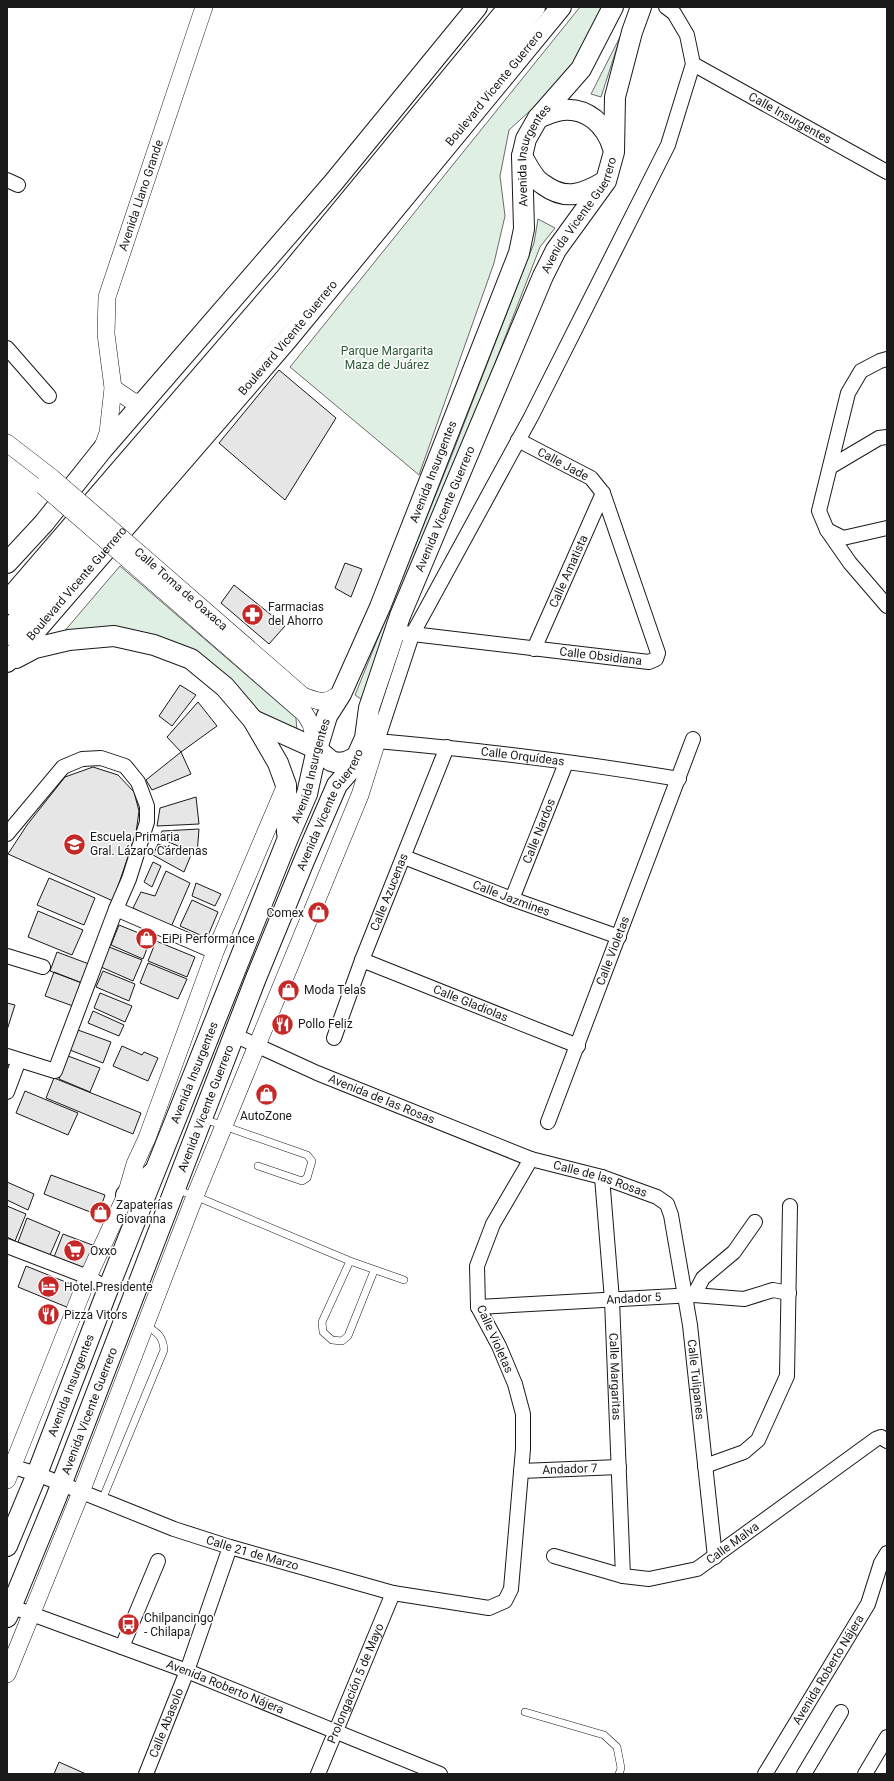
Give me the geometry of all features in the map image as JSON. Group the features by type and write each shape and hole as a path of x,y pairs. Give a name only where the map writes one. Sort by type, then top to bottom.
{"highway":[{"path":"7,603 286,279 510,7"},
{"name":"Boulevard Vicente Guerrero","path":"7,634 392,184 459,103 534,7"},
{"path":"392,184 459,129"}],"main road":[{"path":"7,563 44,523 102,450 333,184 477,7"},
{"name":"Boulevard Vicente Guerrero","path":"7,662 287,340 459,129 561,7"},
{"name":"Avenida Insurgentes","path":"7,1546 37,1474 108,1288 307,794 317,749 327,716 341,694 380,607 519,253 524,229 522,156 526,140 538,118 581,69 613,7"},
{"name":"Avenida Vicente Guerrero","path":"8,1609 61,1484 234,1034 304,860 337,785 351,769 367,745 368,708 403,633 543,276 556,250 606,181 614,152 615,97 632,32 641,7"},
{"path":"538,118 561,110 577,110 592,117 603,127 610,139 614,152"},
{"path":"522,156 535,178 551,190 564,194 575,194 587,191 606,181"},
{"path":"7,662 35,648 69,640 114,636 154,645 191,659 225,686 253,720 278,763 286,785 288,838"},
{"path":"253,720 317,749 331,760 338,763 346,762 367,745"},
{"path":"199,1062 220,1072"},
{"path":"126,1195 157,1169"}],"street":[{"name":"Avenida Llano Grande","path":"102,450 108,433 113,388 106,334 107,297 204,7"},
{"path":"403,633 518,440 668,145 693,64 688,35 674,12 666,7"},
{"name":"Calle Insurgentes","path":"693,64 887,172"},
{"path":"7,348 49,396"},
{"path":"887,359 861,371 848,393 819,511 827,530 850,563 887,606"},
{"path":"113,388 132,401 143,404"},
{"path":"830,466 879,438 887,437"},
{"name":"Calle Jade","path":"518,440 591,478 603,493"},
{"name":"Calle Toma de Oaxaca","path":"7,443 47,482 136,558 303,696 317,701 326,702 341,694"},
{"name":"Calle Toma de Oaxaca","path":"7,457 47,482"},
{"name":"Calle Obsidiana","path":"403,633 649,662 656,659 658,653 603,493"},
{"name":"Calle Amatista","path":"534,649 603,493"},
{"path":"827,530 843,538 887,528"},
{"name":"Calle Toma de Oaxaca","path":"136,558 305,714 311,724 317,749"},
{"name":"Calle Violetas","path":"548,1122 693,739"},
{"path":"7,1674 81,1492 195,1196 360,795 367,745"},
{"name":"Calle Orquídeas","path":"367,745 447,747 618,769 679,779"},
{"name":"Calle Azucenas","path":"334,1038 362,960 447,747"},
{"path":"7,834 63,767 82,759 101,758 125,766 138,782 148,806 147,822 129,879 116,909 55,1071 13,1058 7,1092"},
{"name":"Calle Nardos","path":"512,899 566,763"},
{"path":"9,1470 88,1277 126,1195 135,1164 147,1138 215,952 286,785"},
{"name":"Calle Jazmines","path":"404,857 512,899 619,937"},
{"path":"116,909 215,952"},
{"path":"7,956 43,967"},
{"name":"Calle Gladiolas","path":"362,960 578,1046"},
{"name":"Avenida de las Rosas","path":"234,1034 317,1073 531,1159"},
{"name":"Calle Violetas","path":"505,1601 511,1589 521,1471 524,1414 515,1384 499,1346 478,1307 478,1266 493,1224 531,1159"},
{"name":"Calle de las Rosas","path":"531,1159 602,1177 657,1197 667,1204"},
{"name":"Calle Margaritas","path":"602,1177 612,1300 623,1576"},
{"name":"Calle Tulipanes","path":"667,1204 671,1215 689,1295 690,1326 715,1557"},
{"path":"705,1466 744,1452 758,1440 787,1376 790,1206"},
{"path":"689,1295 703,1278 734,1252 754,1222"},
{"path":"7,1246 88,1277 108,1288"},
{"name":"Andador 5","path":"478,1307 689,1295 744,1299 773,1290 789,1293"},
{"name":"Calle Malva","path":"554,1556 623,1576 649,1579 697,1569 876,1439 882,1437 887,1441"},
{"name":"Andador 7","path":"521,1471 619,1467"},
{"name":"Calle 21 de Marzo","path":"9,1470 37,1474 174,1529 230,1547 393,1593 490,1608 505,1601"},
{"name":"Calle Abasolo","path":"146,1774 187,1671 230,1547"},
{"name":"Avenida Roberto Nájera","path":"767,1773 868,1604 885,1557"},
{"path":"122,1647 158,1561"},
{"name":"Prolongación 5 de Mayo","path":"318,1774 393,1593"},
{"name":"Avenida Roberto Nájera","path":"8,1609 31,1614 187,1671 335,1730 412,1768 440,1774"},
{"path":"804,1774 840,1712"},
{"path":"864,1774 887,1736"}],"lane":[{"path":"202,1118 307,1155 312,1161 307,1178 302,1181 258,1166"},
{"path":"175,1189 374,1271 404,1280"},
{"path":"350,1261 322,1322 323,1332 332,1340 342,1341 348,1336 374,1271"},
{"path":"102,1500 164,1350 164,1342 159,1333 145,1325"},
{"path":"525,1712 604,1735 617,1747 621,1768 619,1774"}],"green space":[{"name":"Parque Margarita Maza de Juárez","path":"580,7 602,7 600,16 576,60 555,88 509,130 500,176 505,216 494,263 419,475 290,367"},
{"path":"621,35 601,97 591,94"},
{"path":"538,219 555,228 540,247 460,454 361,699 355,695 453,452 534,243"},
{"path":"120,566 296,718 297,732 284,734 163,645 56,641"}],"building":[{"path":"279,370 336,418 285,500 219,443"},
{"path":"345,563 362,569 351,597 335,588"},
{"name":"Farmacias del Ahorro","path":"234,585 285,626 269,644 221,603"},
{"path":"180,685 196,695 172,726 159,716"},
{"path":"198,702 217,726 181,752 167,737"},
{"path":"181,752 191,774 152,790 146,780"},
{"name":"Escuela Primaria Gral. Lázaro Cárdenas","path":"93,767 118,775 134,792 139,811 136,833 113,901 8,854 27,825 65,777"},
{"path":"196,797 199,824 157,826 160,808"},
{"path":"199,829 197,854 159,838 162,831"},
{"path":"158,844 191,855 184,872 153,855"},
{"path":"153,862 161,866 152,887 144,882"},
{"path":"166,871 190,883 171,927 133,908 141,892 155,896"},
{"path":"49,878 95,898 84,925 37,905"},
{"path":"196,883 221,894 215,906 192,896"},
{"path":"192,900 218,912 207,938 180,926"},
{"path":"38,911 83,930 72,955 28,937"},
{"path":"119,925 151,938 143,959 111,945"},
{"path":"156,941 195,957 187,977 148,961"},
{"path":"109,947 142,960 133,981 101,967"},
{"path":"57,952 89,964 82,983 50,971"},
{"path":"148,963 187,979 178,999 140,983"},
{"path":"103,971 135,984 129,1001 96,987"},
{"path":"54,972 82,983 73,1006 45,996"},
{"path":"100,993 132,1006 125,1022 94,1008"},
{"path":"7,1003 15,1005 7,1030"},
{"path":"93,1011 124,1025 119,1036 88,1023"},
{"path":"78,1030 111,1042 103,1063 70,1050"},
{"path":"122,1046 142,1055 144,1052 158,1058 148,1081 113,1066"},
{"path":"68,1056 100,1068 90,1092 59,1079"},
{"path":"54,1078 141,1113 133,1134 46,1098"},
{"path":"25,1091 78,1113 68,1135 16,1113"},
{"path":"51,1175 105,1195 98,1215 44,1194"},
{"path":"7,1182 34,1194 28,1210 7,1200"},
{"path":"7,1206 26,1214 15,1241 7,1237"},
{"path":"27,1218 60,1232 50,1255 18,1242"},
{"name":"Oxxo","path":"63,1234 95,1246 85,1270 54,1257"},
{"name":"Hotel Presidente","path":"26,1266 78,1287 69,1308 18,1287"},
{"path":"59,1762 86,1774 54,1774"}],"place":[{"name":"Farmacias del Ahorro","path":"252,614"},
{"name":"Escuela Primaria Gral. Lázaro Cárdenas","path":"74,844"},
{"name":"Comex","path":"319,913"},
{"name":"EiPi Performance","path":"146,939"},
{"name":"Moda Telas","path":"289,990"},
{"name":"Pollo Feliz","path":"283,1024"},
{"name":"AutoZone","path":"266,1095"},
{"name":"Zapaterías Giovanna","path":"101,1212"},
{"name":"Oxxo","path":"74,1251"},
{"name":"Hotel Presidente","path":"48,1287"},
{"name":"Pizza Vitors","path":"49,1315"},
{"name":"Chilpancingo - Chilapa","path":"129,1625"}]}
